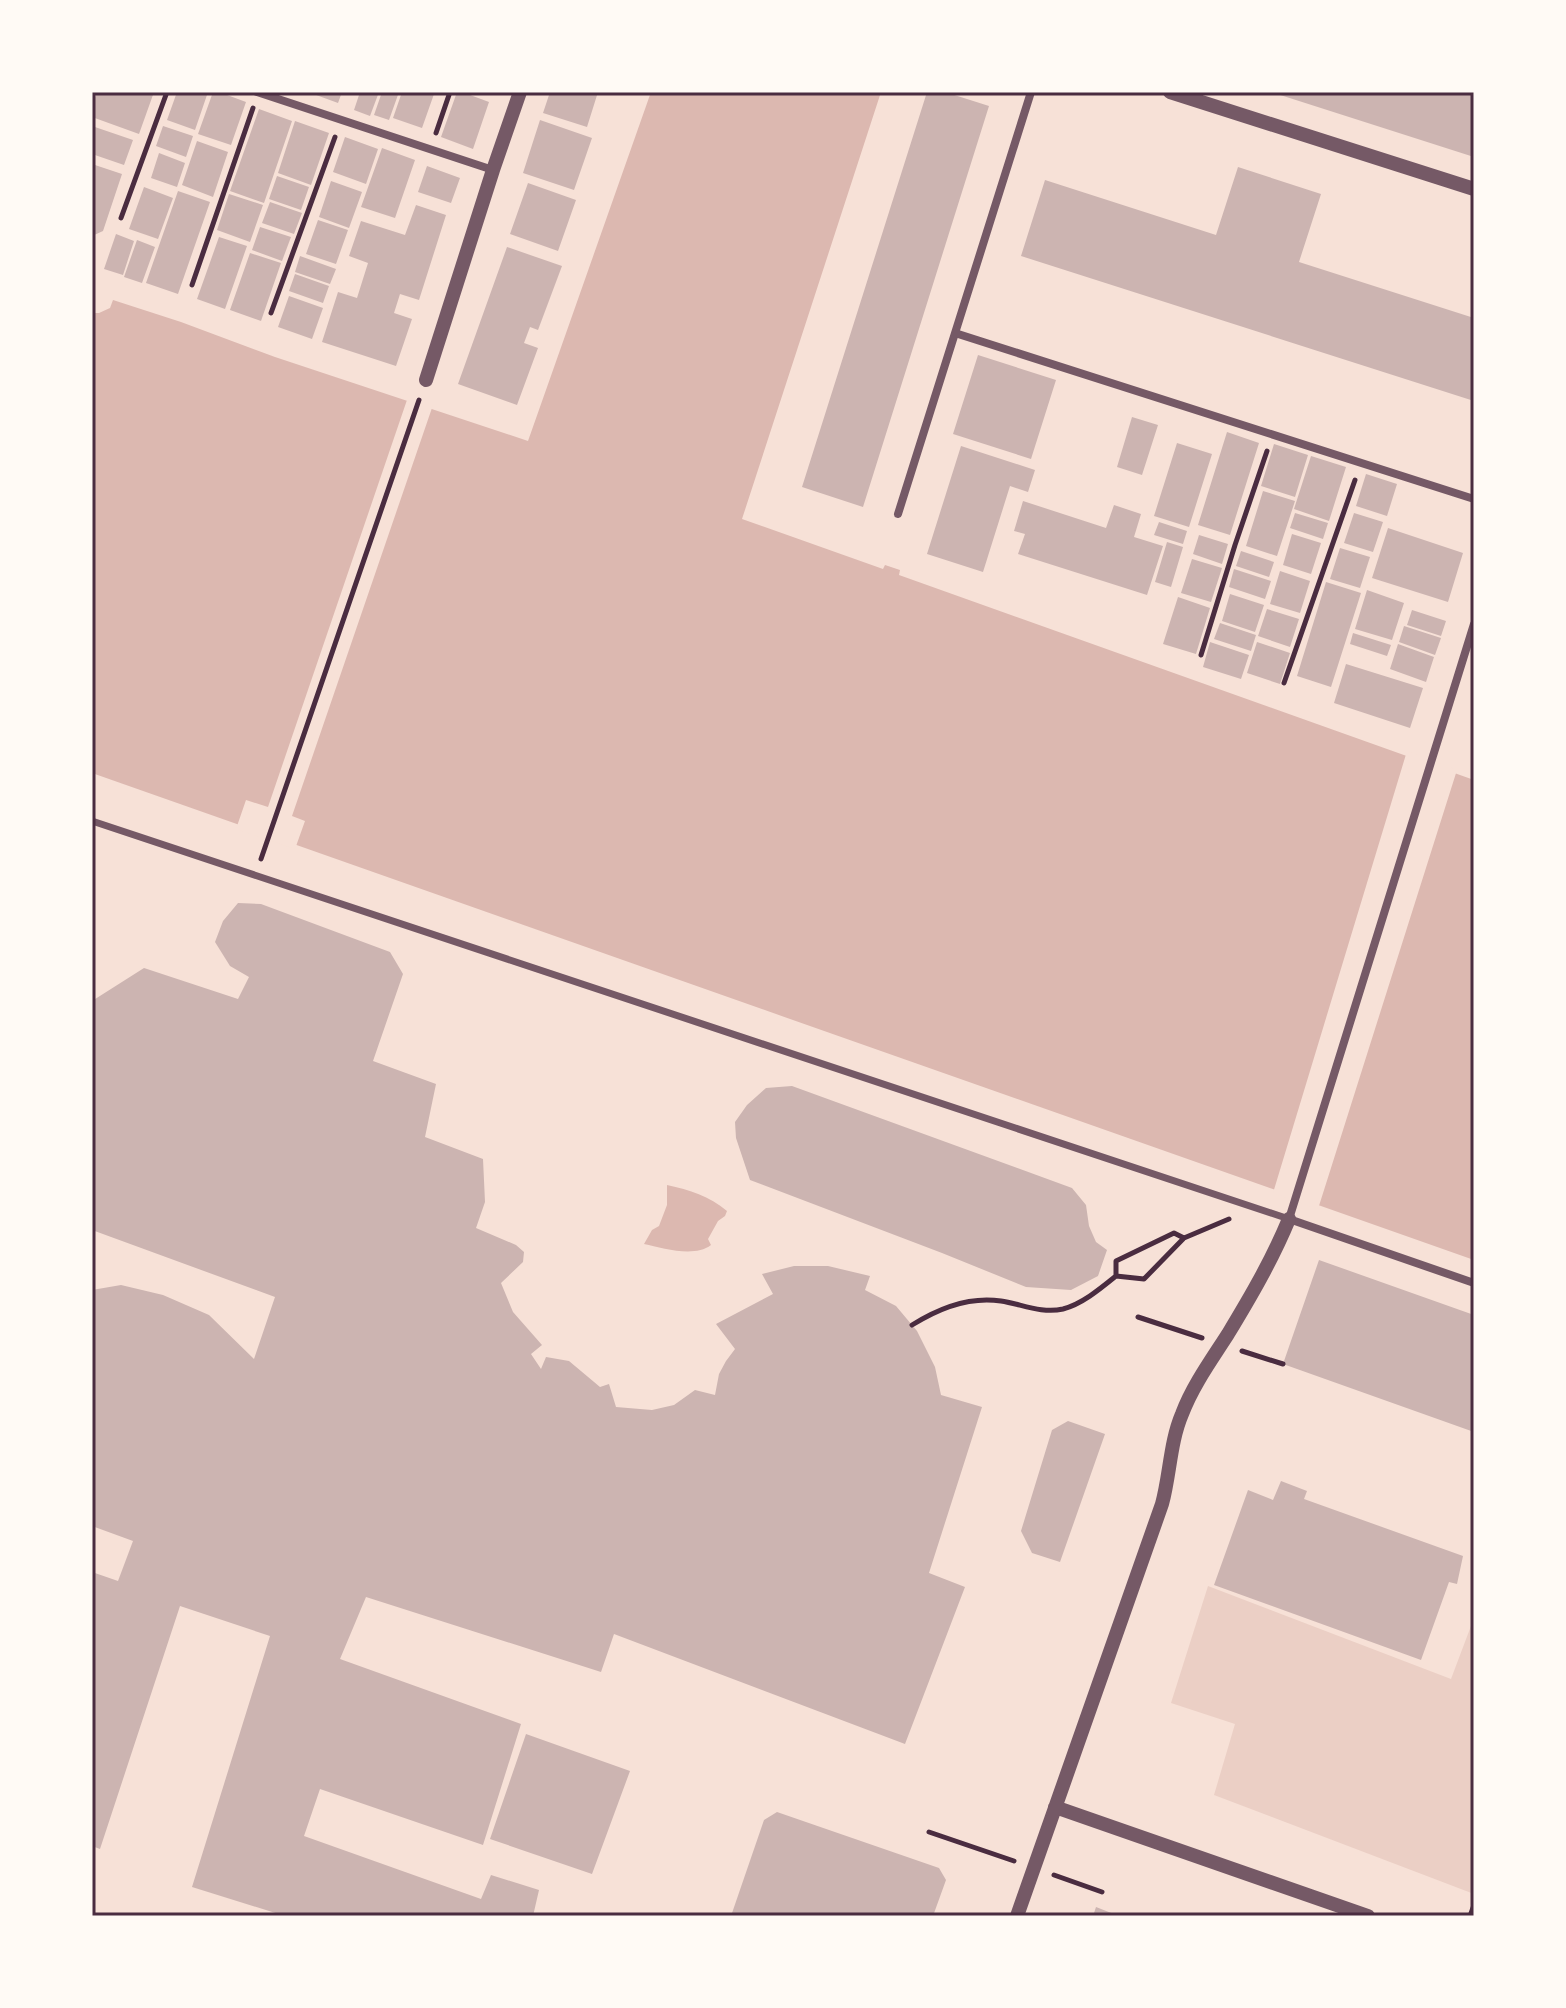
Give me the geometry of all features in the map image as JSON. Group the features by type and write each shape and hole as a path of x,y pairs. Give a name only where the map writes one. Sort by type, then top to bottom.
{"street":[{"path":"258,92 493,170"},
{"path":"426,380 520,92"},
{"path":"898,514 1031,92"},
{"path":"1170,92 1474,189"},
{"path":"955,333 1474,499"},
{"path":"1017,1916 1162,1504 1182,1413 1257,1287 1291,1213 1474,624"},
{"path":"92,821 1256,1208 1291,1213 1474,1283"},
{"path":"1055,1807 1368,1916"}],"path":[{"path":"121,218 167,92"},
{"path":"192,285 258,92"},
{"path":"430,149 450,92"},
{"path":"271,313 341,120"},
{"path":"256,875 426,380"},
{"path":"1201,655 1273,434"},
{"path":"1284,683 1361,463"},
{"path":"912,1325 948,1306 972,1301 998,1301 1040,1310 1063,1309 1092,1295 1116,1276 1144,1279 1184,1238 1256,1208"},
{"path":"1116,1276 1116,1261 1174,1233 1184,1238"},
{"path":"1470,1916 1474,1905"}],"shaded area":[{"path":"651,92 881,92 742,519 883,569 885,565 900,570 899,575 1474,780 1474,1260 92,773 92,313 110,308 113,300 528,441"},
{"path":"667,1185 699,1194 727,1211 708,1239 711,1245 687,1251 644,1244 652,1230 659,1226 667,1205"},
{"path":"1208,1586 1451,1679 1474,1618 1474,1894 1214,1795 1235,1724 1171,1703"}],"pier":[{"path":"408,397 433,405 292,816 305,821 295,849 236,829 246,800 268,807"},
{"path":"1407,751 1457,770 1318,1209 1273,1193"}],"building":[{"path":"97,92 154,92 139,134 92,117"},
{"path":"177,92 208,92 195,130 167,120"},
{"path":"213,92 246,102 231,145 198,134"},
{"path":"308,92 342,92 338,103"},
{"path":"360,92 379,92 370,116 354,110"},
{"path":"382,92 399,92 389,120 374,115"},
{"path":"402,92 434,94 422,128 393,118"},
{"path":"457,92 489,102 473,149 441,137"},
{"path":"550,92 598,92 587,127 543,113"},
{"path":"927,92 945,92 989,106 863,507 802,487"},
{"path":"1474,92 1474,157 1274,93"},
{"path":"259,109 292,121 264,203 230,191"},
{"path":"540,120 592,138 574,190 523,173"},
{"path":"295,121 329,133 311,185 278,173"},
{"path":"92,126 133,140 124,165 92,154"},
{"path":"163,126 193,136 186,157 156,146"},
{"path":"345,137 378,149 366,184 333,172"},
{"path":"197,141 228,152 213,197 182,185"},
{"path":"382,148 415,160 395,218 361,207"},
{"path":"159,153 185,163 177,187 151,178"},
{"path":"92,164 122,174 103,231 92,236"},
{"path":"427,166 460,178 451,203 418,192"},
{"path":"1238,167 1321,194 1299,262 1474,318 1474,401 1021,256 1045,180 1216,235"},
{"path":"277,176 309,187 301,210 269,199"},
{"path":"331,181 362,192 349,228 319,217"},
{"path":"528,183 576,200 558,251 510,234"},
{"path":"144,187 173,198 158,239 129,229"},
{"path":"178,191 210,202 178,294 146,283"},
{"path":"229,194 263,205 250,242 217,230"},
{"path":"270,202 302,213 294,234 262,223"},
{"path":"416,205 446,215 419,300 400,294 394,313 412,319 396,366 322,342 338,292 357,298 368,263 349,256 361,221 405,235"},
{"path":"318,220 348,230 336,264 306,254"},
{"path":"260,227 291,237 282,261 252,250"},
{"path":"116,234 134,241 123,275 104,269"},
{"path":"219,237 247,246 225,309 197,299"},
{"path":"137,240 155,247 142,283 124,277"},
{"path":"507,247 562,266 538,330 530,327 524,343 538,348 517,405 458,384"},
{"path":"250,253 281,263 261,321 230,310"},
{"path":"300,256 336,269 330,284 295,272"},
{"path":"295,274 329,286 323,303 289,291"},
{"path":"289,296 323,308 312,339 278,327"},
{"path":"978,355 1056,380 1031,459 953,434"},
{"path":"1132,417 1158,425 1142,475 1117,467"},
{"path":"1227,432 1259,443 1230,535 1198,525"},
{"path":"1177,443 1212,454 1189,527 1154,516"},
{"path":"1274,444 1308,455 1295,497 1261,486"},
{"path":"961,446 1035,470 1028,492 1010,486 983,572 927,554"},
{"path":"1311,456 1346,467 1329,521 1294,509"},
{"path":"1366,474 1397,484 1387,516 1356,506"},
{"path":"1263,491 1295,501 1277,556 1246,546"},
{"path":"1023,501 1106,528 1114,505 1141,514 1134,537 1163,546 1147,595 1018,554 1025,534 1014,531"},
{"path":"1295,513 1328,523 1323,539 1290,528"},
{"path":"1354,513 1383,522 1373,552 1344,543"},
{"path":"1159,522 1187,531 1183,544 1154,535"},
{"path":"1388,528 1463,553 1448,602 1372,578"},
{"path":"1292,534 1321,543 1311,574 1283,565"},
{"path":"1199,535 1228,544 1222,564 1193,554"},
{"path":"1167,542 1183,547 1171,587 1155,582"},
{"path":"1340,548 1370,557 1360,588 1330,579"},
{"path":"1241,551 1274,562 1269,577 1236,566"},
{"path":"1192,559 1222,568 1211,602 1181,593"},
{"path":"1234,569 1271,581 1265,599 1229,587"},
{"path":"1280,571 1310,581 1300,613 1270,604"},
{"path":"1326,582 1361,593 1331,687 1297,676"},
{"path":"1367,590 1404,603 1392,640 1355,629"},
{"path":"1230,594 1264,605 1255,632 1222,621"},
{"path":"1178,597 1210,608 1196,654 1163,644"},
{"path":"1267,609 1299,619 1290,647 1258,636"},
{"path":"1412,610 1446,621 1441,636 1407,625"},
{"path":"1220,623 1256,635 1251,651 1214,639"},
{"path":"1404,626 1441,638 1435,655 1399,642"},
{"path":"1353,633 1391,645 1387,656 1350,644"},
{"path":"1210,642 1249,655 1241,679 1203,667"},
{"path":"1257,642 1290,653 1280,684 1247,673"},
{"path":"1398,644 1434,657 1426,682 1390,669"},
{"path":"1346,664 1423,688 1410,728 1334,703"},
{"path":"238,903 261,904 390,952 403,974 373,1061 436,1084 425,1137 483,1159 485,1202 476,1228 516,1245 524,1252 523,1262 501,1283 513,1312 542,1345 531,1354 541,1369 546,1357 569,1361 600,1387 609,1384 616,1407 652,1410 674,1405 695,1390 715,1395 719,1374 735,1349 716,1324 773,1294 762,1274 794,1266 828,1266 870,1276 865,1290 896,1306 917,1331 935,1367 941,1395 982,1407 929,1573 965,1587 905,1744 614,1634 601,1672 366,1597 340,1659 521,1724 483,1845 320,1789 304,1836 481,1899 491,1875 539,1890 533,1916 285,1916 192,1887 270,1636 180,1606 100,1849 92,1846 92,1572 118,1581 133,1541 92,1526 92,1290 121,1285 163,1295 209,1315 254,1359 275,1297 92,1230 92,1001 144,968 238,999 249,977 230,966 215,942 223,921"},
{"path":"792,1086 1072,1188 1086,1205 1089,1226 1096,1242 1107,1250 1098,1276 1071,1290 1026,1287 750,1180 736,1138 735,1122 747,1105 766,1088"},
{"path":"1319,1260 1474,1315 1474,1432 1283,1364"},
{"path":"1068,1421 1105,1434 1060,1562 1032,1553 1021,1531 1052,1430"},
{"path":"1281,1481 1307,1491 1304,1499 1463,1556 1457,1584 1449,1582 1421,1660 1214,1585 1248,1490 1273,1500"},
{"path":"526,1734 630,1771 592,1874 490,1839"},
{"path":"777,1812 939,1868 946,1880 933,1916 731,1916 764,1820"},
{"path":"1096,1907 1119,1916 1093,1916"}]}
